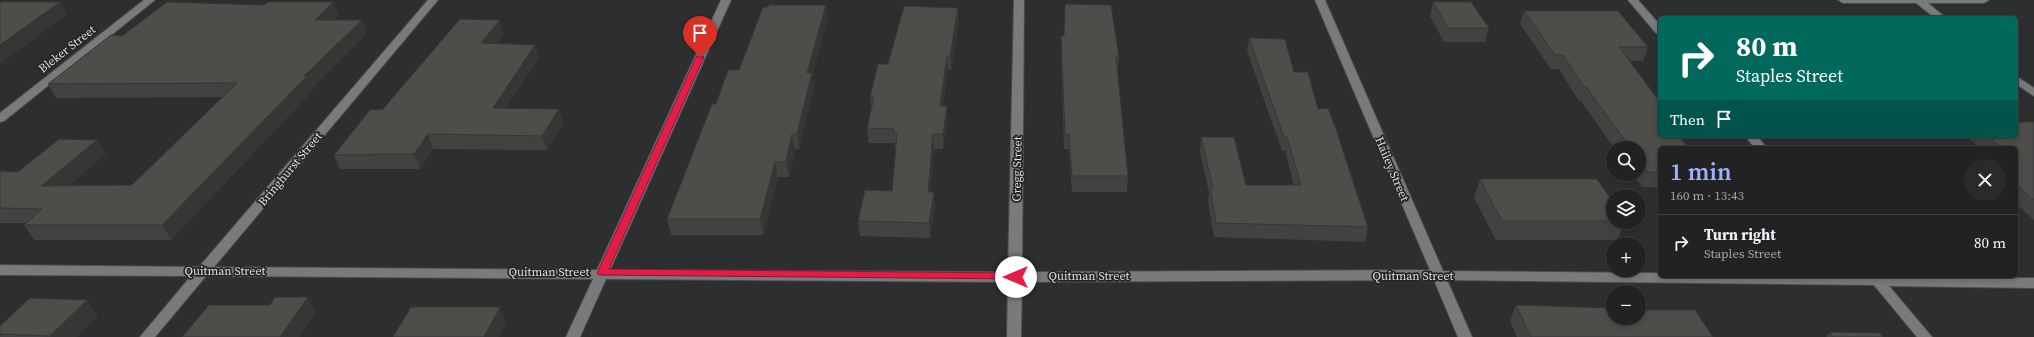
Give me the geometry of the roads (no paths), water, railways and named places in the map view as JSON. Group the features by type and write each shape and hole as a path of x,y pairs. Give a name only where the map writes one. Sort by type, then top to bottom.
{"street":[{"name":"Bleker Street","path":"0,119 150,0"},
{"name":"Bringhurst Street","path":"147,337 433,0"},
{"path":"573,337 726,0"},
{"name":"Gregg Street","path":"1014,337 1019,0"},
{"name":"Hailey Street","path":"1320,0 1464,337"},
{"path":"1633,0 1658,29"},
{"path":"1843,0 1984,0"},
{"path":"1919,0 1939,16"},
{"path":"2018,81 2034,93"},
{"path":"1753,138 1759,146"},
{"name":"Quitman Street","path":"0,270 1016,277 1438,275 1658,277"},
{"name":"Quitman Street","path":"1766,278 2034,283"},
{"path":"1875,279 1925,337"}]}
